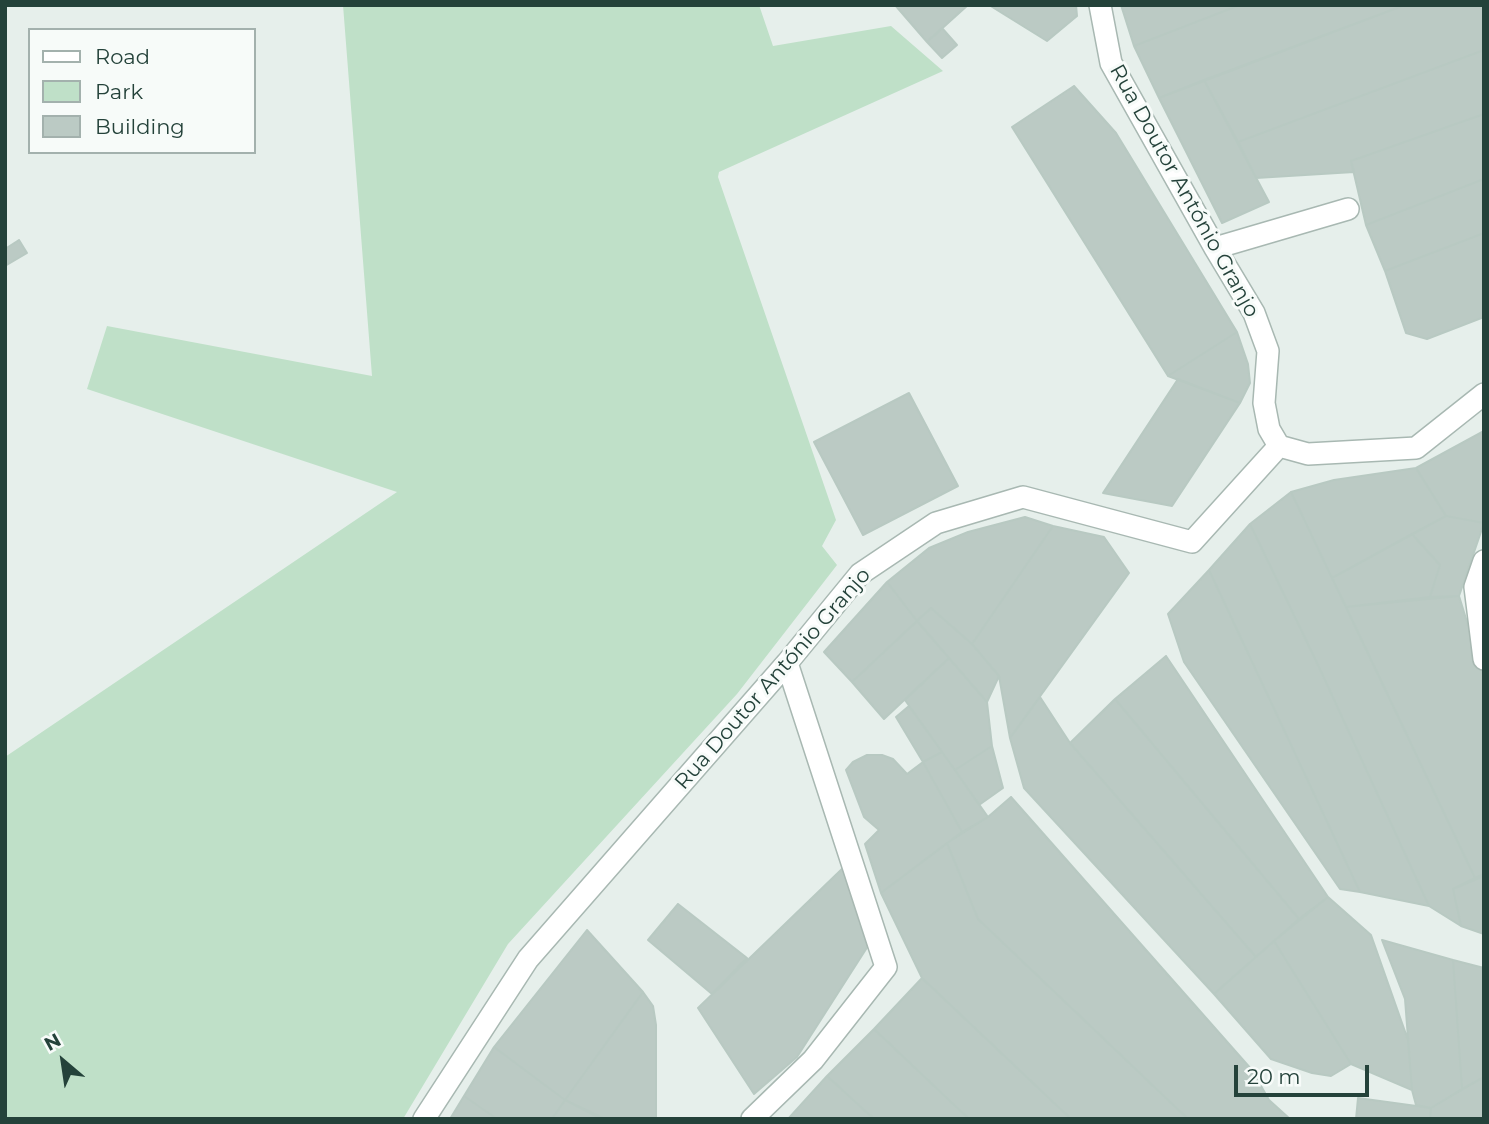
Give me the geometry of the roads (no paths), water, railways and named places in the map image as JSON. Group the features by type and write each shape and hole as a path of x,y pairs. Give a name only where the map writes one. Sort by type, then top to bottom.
{"street":[{"name":"Rua Doutor António Granjo","path":"424,1119 528,958 787,663 860,574 936,523 1023,497 1192,542 1279,446 1269,429 1264,403 1268,351 1255,313 1215,248 1111,63 1100,5"},
{"path":"1215,248 1348,209"},
{"path":"1279,446 1308,454 1416,448 1484,394"},
{"path":"1484,561 1475,587 1484,659"},
{"path":"752,1119 813,1060 886,967 787,663"}]}
